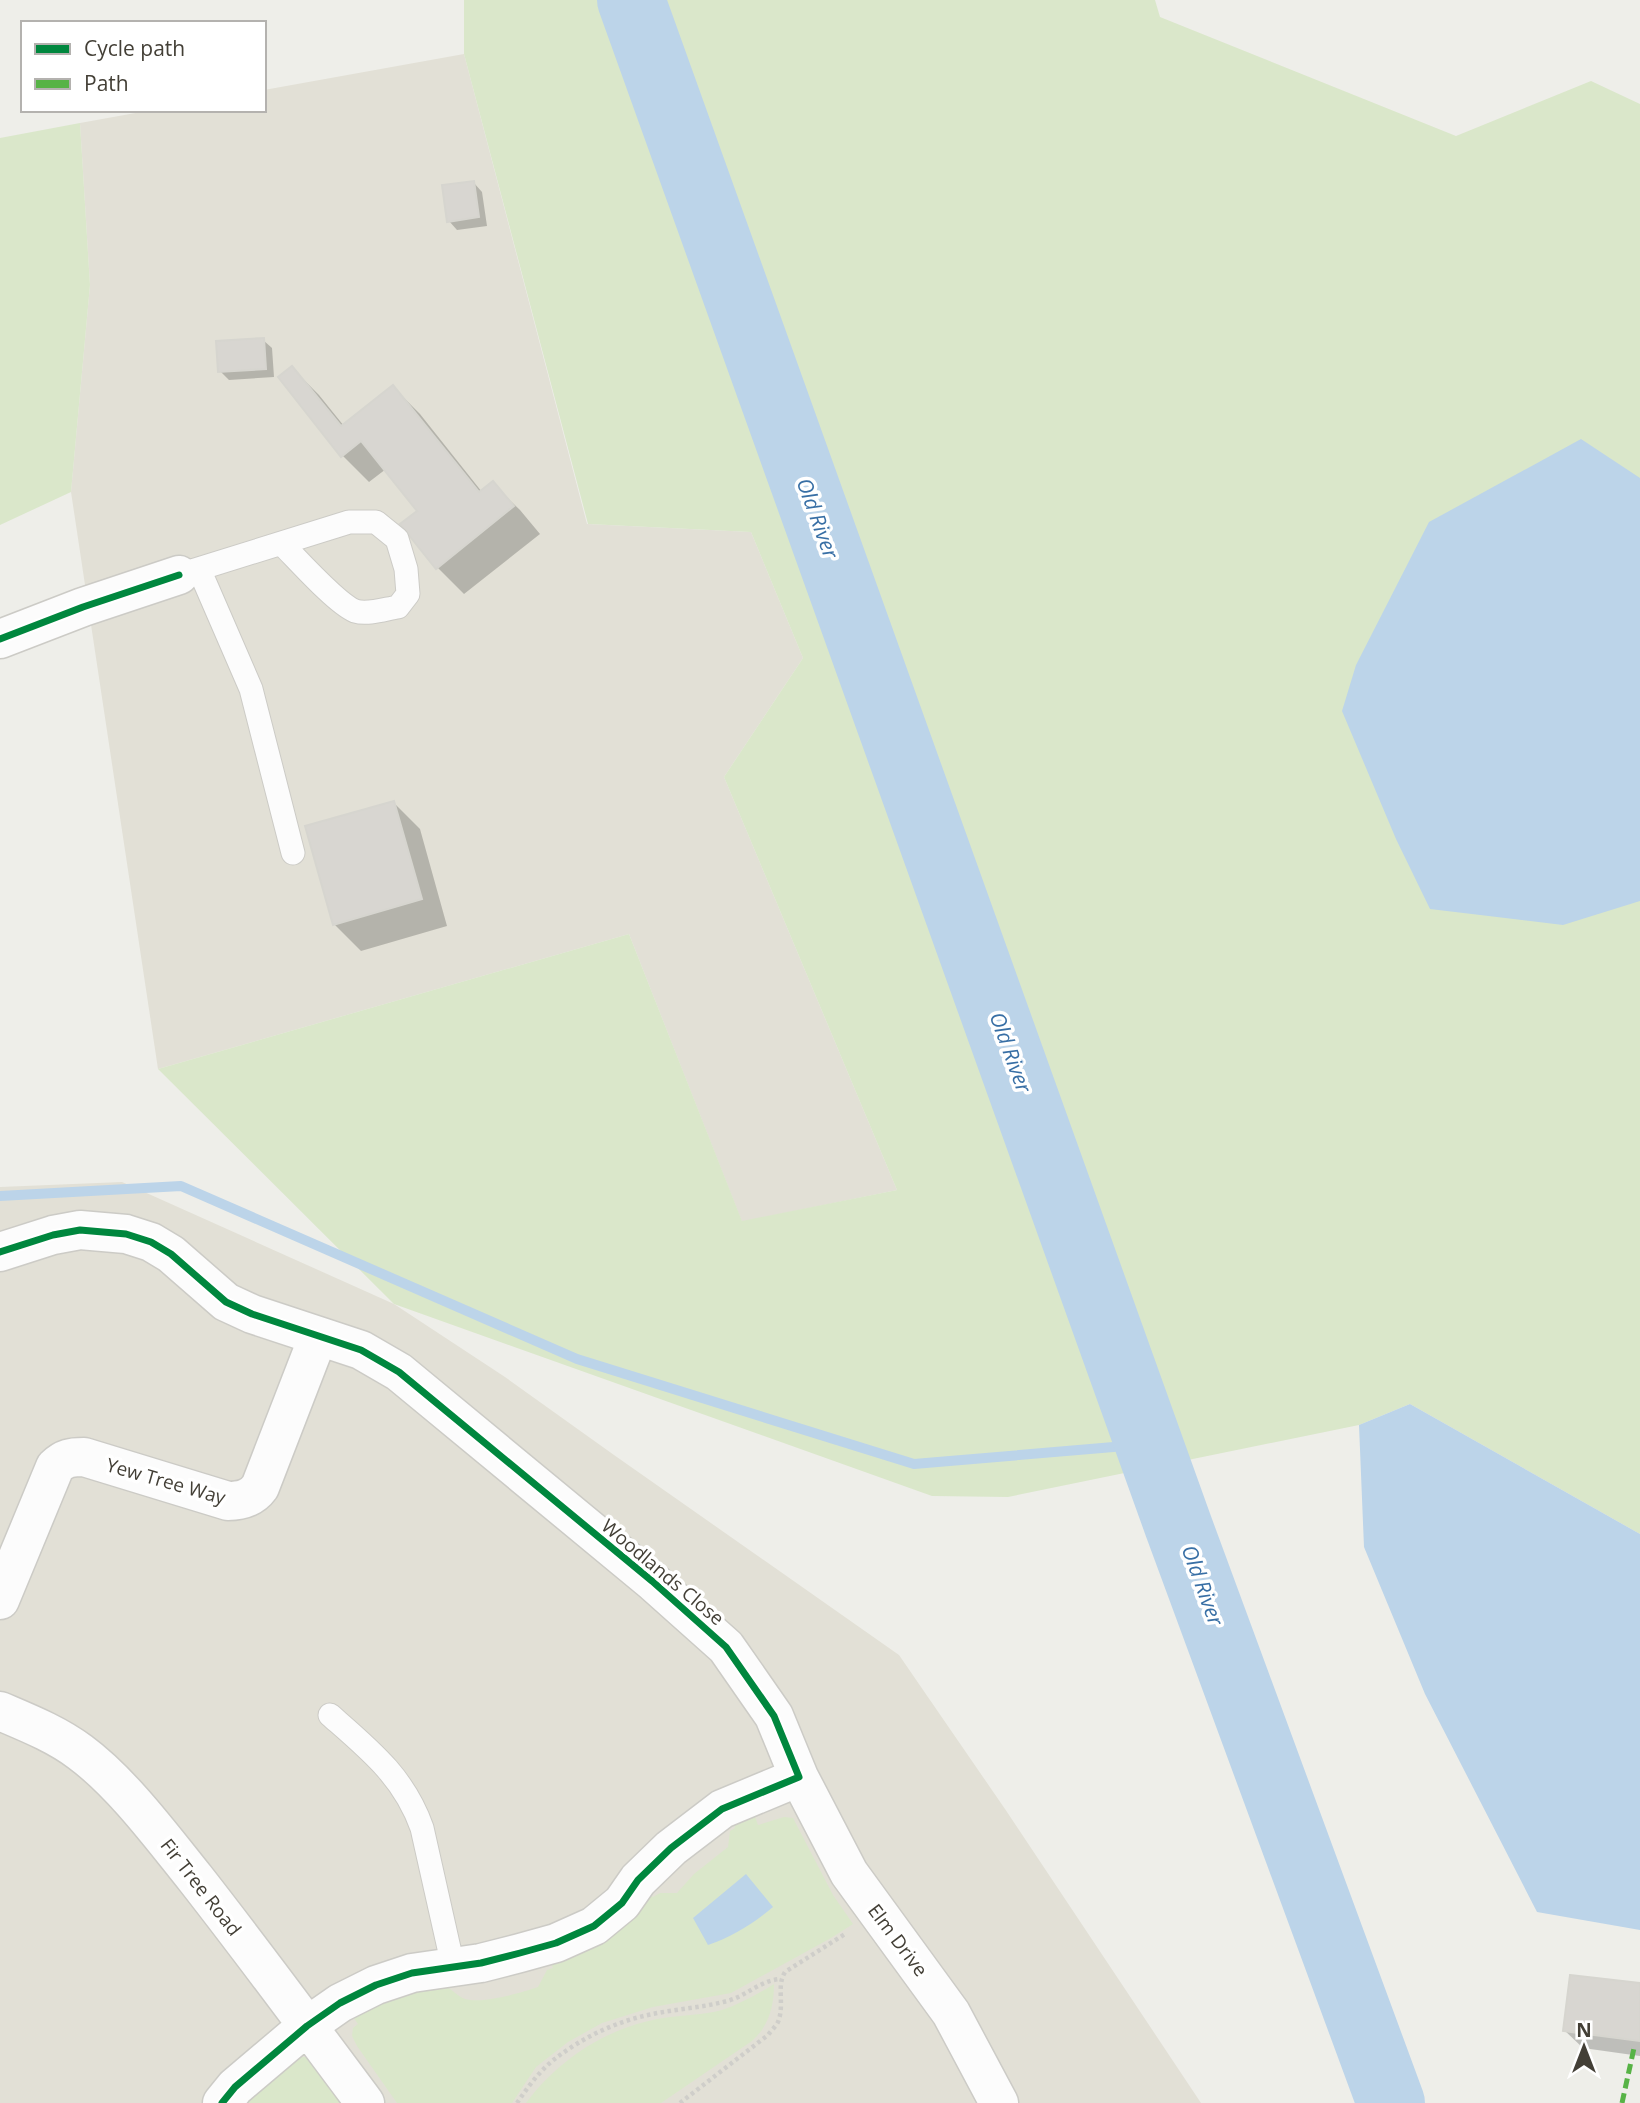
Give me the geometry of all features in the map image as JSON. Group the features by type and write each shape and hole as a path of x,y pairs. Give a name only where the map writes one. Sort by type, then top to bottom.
{"street":[{"path":"0,639 83,607 189,572"},
{"path":"0,1252 80,1230 126,1234 151,1242 171,1254 226,1302 318,1337"},
{"name":"Yew Tree Way","path":"0,1600 55,1467 63,1460 83,1457 228,1501 247,1499 255,1494 318,1337"},
{"name":"Woodlands Close","path":"318,1337 362,1350 399,1372 702,1625 726,1647 775,1716 799,1777"},
{"name":"Fir Tree Road","path":"0,1711 59,1738 82,1753 155,1828 249,1947 365,2103"},
{"path":"222,2103 244,2078 307,2026 340,2003 376,1985 412,1973 481,1963 544,1947 594,1926 622,1903 638,1880 663,1856 722,1808 799,1777"},
{"name":"Elm Drive","path":"799,1777 840,1858 951,2014 999,2103"}],"lane":[{"path":"282,544 331,593 355,611 370,612 398,607 408,594 406,569 397,539 376,522 349,522 189,572 251,689 293,853"},
{"path":"330,1715 390,1770 415,1807 453,1966"}],"path":[{"path":"680,2103 768,2035 778,2022 781,1979 785,1972 878,1915"},
{"path":"517,2103 555,2059 600,2031 644,2015 726,2002 741,1997 768,1980 781,1979"}],"shaded area":[{"path":"464,54 587,524 751,532 803,658 724,777 897,1190 742,1222 629,934 158,1069 71,492 90,285 80,123 141,112 266,112 266,90"},
{"path":"122,1182 394,1304 505,1377 899,1655 1201,2103 0,2103 0,1187"}],"green space":[{"path":"464,0 1155,0 1160,17 1456,136 1591,81 1640,104 1640,1534 1410,1404 1359,1425 1008,1497 932,1496 394,1304 158,1069 629,934 742,1221 897,1190 724,777 803,658 751,532 588,524 464,54"},
{"path":"80,123 90,285 71,492 0,525 0,138"},
{"path":"755,1817 758,1825 784,1817 793,1818 833,1895 853,1924 731,1993 653,2007 602,2023 568,2042 536,2067 512,2103 397,2103 357,2046 352,2036 353,2028 358,2024 353,2017 395,1994 446,1986 465,1999 481,2000 538,1987 547,1970 553,1968 551,1963 649,1895 653,1897 660,1893 677,1893 694,1874 728,1847 730,1831 735,1828 734,1824"},
{"path":"774,1984 769,2015 758,2035 661,2103 526,2103 554,2072 604,2037 643,2022 722,2010"},
{"path":"310,2057 346,2103 244,2103 286,2062"}],"water":[{"path":"1581,439 1640,478 1640,901 1563,925 1430,909 1396,839 1342,711 1356,665 1429,522"},
{"path":"1410,1404 1640,1534 1640,1930 1537,1912 1425,1694 1364,1547 1359,1425"},
{"path":"746,1874 773,1907 742,1929 708,1945 693,1918"}],"building":[{"path":"474,181 479,217 447,222 442,185"},
{"path":"264,338 266,369 218,372 216,341"},
{"path":"292,366 341,426 393,385 479,492 493,481 514,506 436,569 400,524 417,511 361,441 341,457 278,377"},
{"path":"394,801 422,899 333,925 305,826"},
{"path":"1570,1975 1640,1983 1640,2041 1563,2031"}],"waterway":[{"name":"Old River","path":"631,0 1178,1525 1391,2103"},
{"path":"0,1196 181,1186 577,1359 914,1464 1149,1444"}],"marked path":[{"path":"1622,2103 1634,2048"}],"cycle path":[{"path":"0,639 83,607 179,575"},
{"path":"0,1252 53,1235 80,1230 126,1234 151,1242 171,1254 226,1302 252,1314 361,1350 399,1372 652,1581 726,1647 774,1716 799,1777 722,1809 671,1848 638,1880 622,1903 594,1926 556,1943 520,1953 481,1963 412,1973 376,1985 340,2003 307,2026 235,2087 222,2103"}]}
